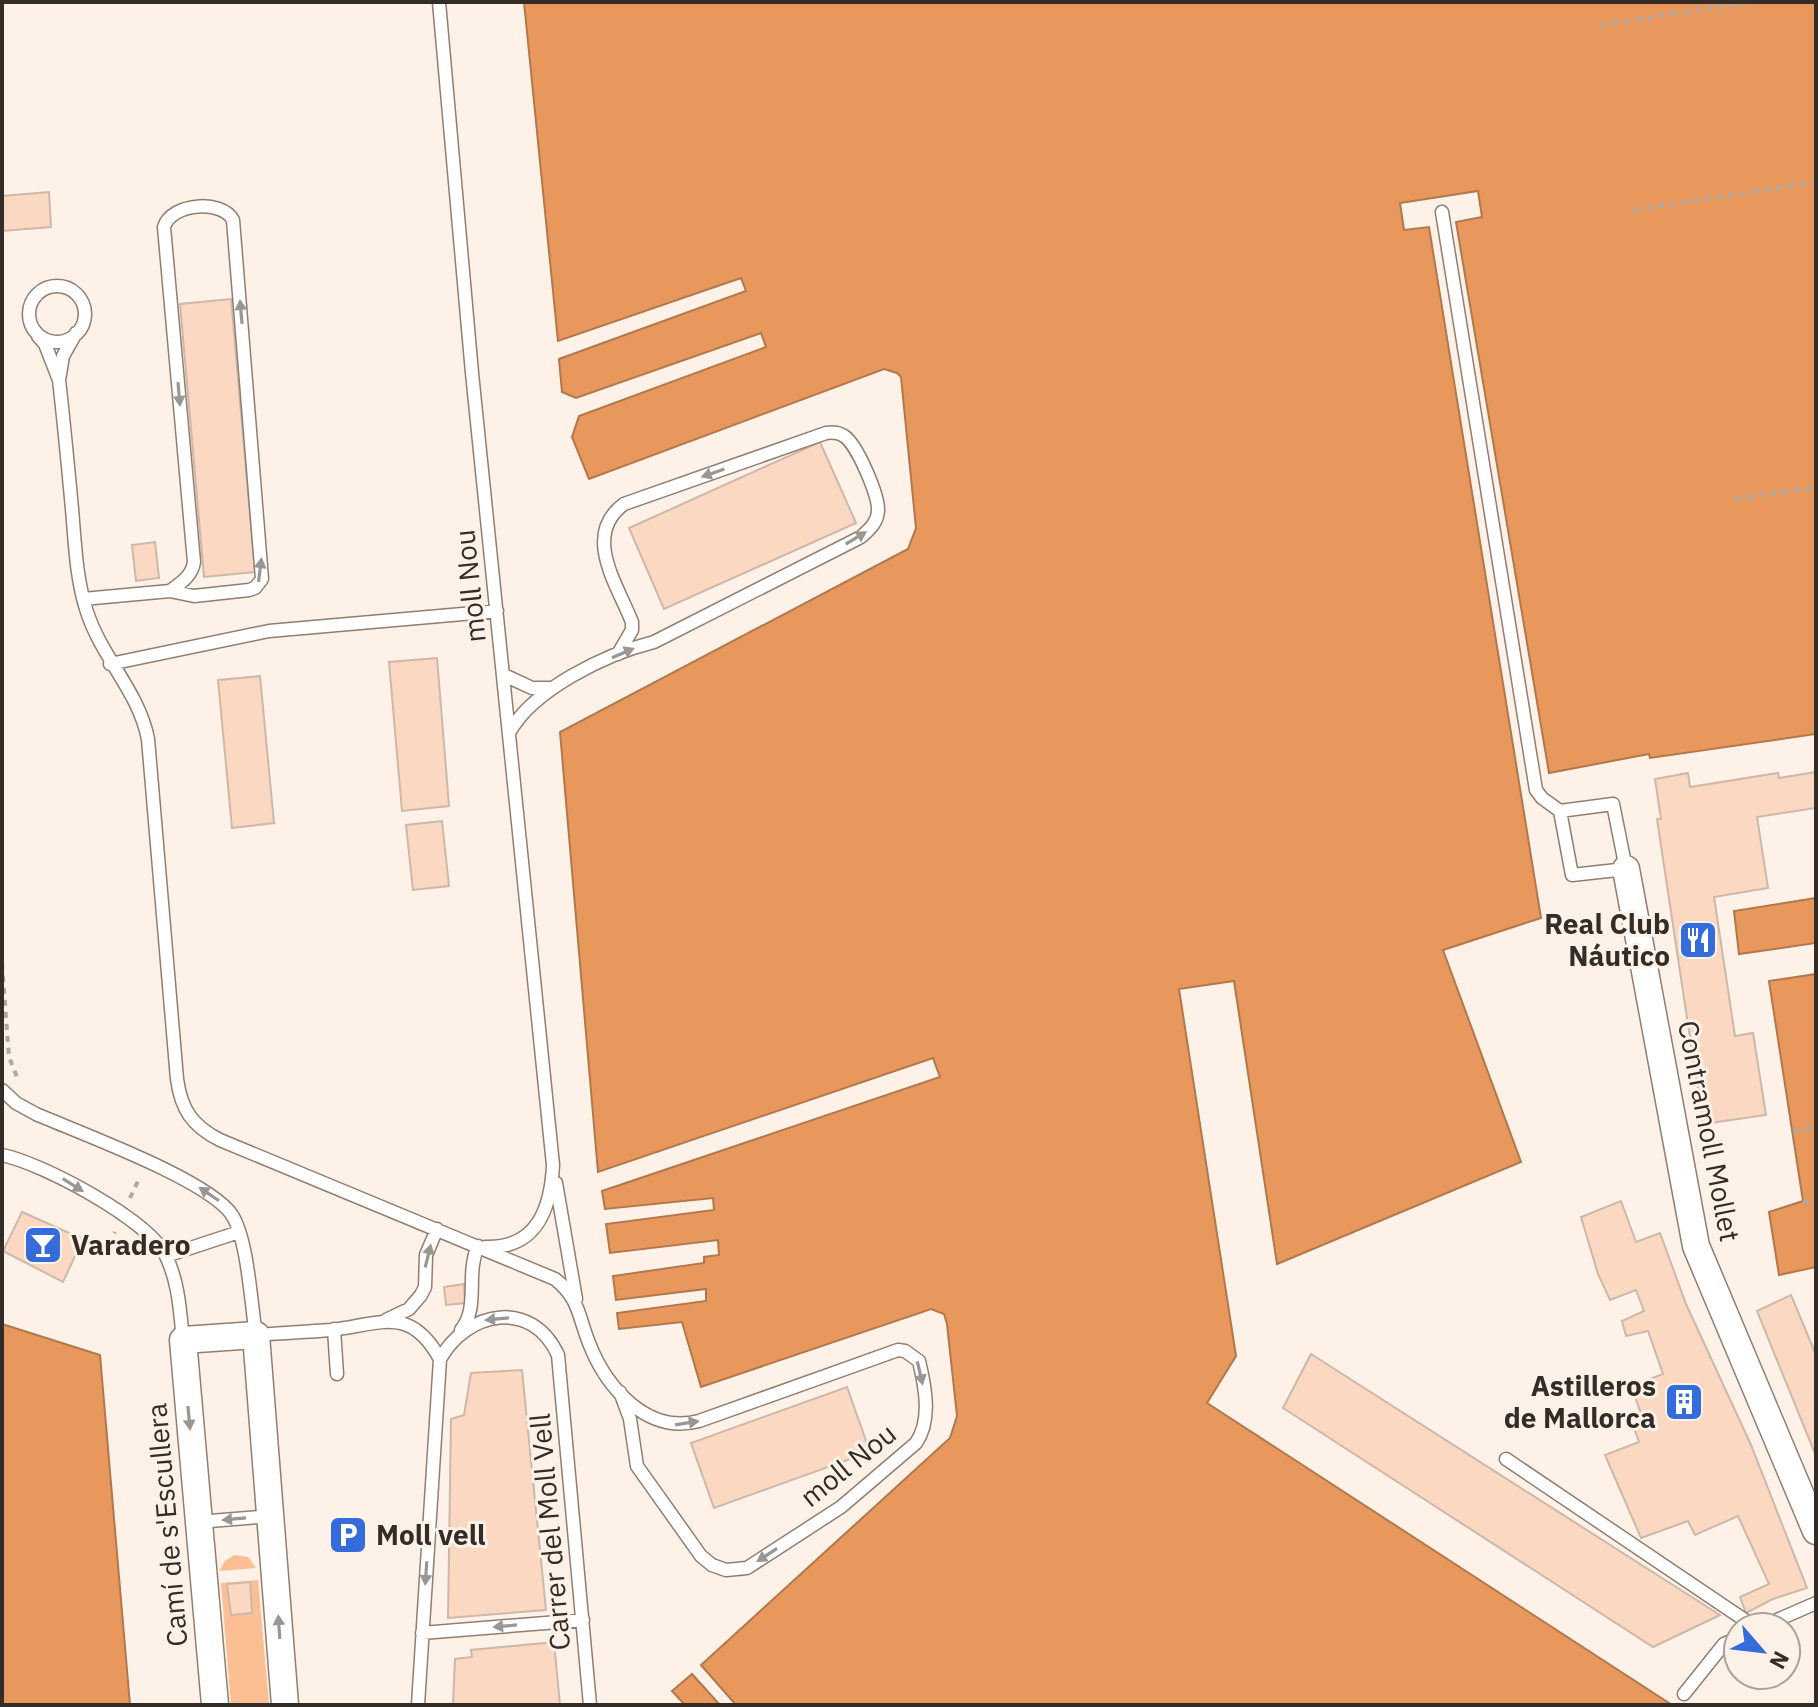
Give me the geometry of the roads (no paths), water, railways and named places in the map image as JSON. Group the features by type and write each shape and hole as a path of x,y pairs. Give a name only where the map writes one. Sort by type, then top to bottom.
{"street":[{"name":"Contramoll Mollet","path":"1626,869 1696,1246 1816,1531"},
{"path":"183,1340 256,1335 285,1705"},
{"name":"Camí de s'Escullera","path":"183,1340 215,1705"}],"lane":[{"name":"moll Nou","path":"439,2 472,373 553,1165 576,1302 588,1342 599,1366 620,1392 641,1412 658,1421 688,1424 898,1350 919,1361 926,1418 916,1443 841,1507 747,1568 726,1570 712,1565 701,1556 637,1466 630,1419 620,1392"},
{"path":"83,599 170,591 194,596 249,590 259,584 263,572 233,220 226,211 216,207 179,209 169,216 164,227 194,562 186,579 170,591"},
{"path":"1442,212 1536,790 1560,811 1572,875 1626,869"},
{"path":"59,380 45,344 29,318 32,300 46,288 56,286 65,287 80,299 84,317 63,356 59,380 76,561 83,599 95,634 110,664 136,703 148,739 177,1079 183,1109 205,1132 220,1140 547,1275 567,1289 576,1302"},
{"path":"36,333 43,339 61,341 76,333"},
{"path":"509,733 526,708 553,688 618,654 654,642 861,537 871,529 878,510 877,498 848,439 835,432 826,433 624,504 615,511 604,528 604,552 632,622 632,630 618,654"},
{"path":"110,664 269,631 497,611"},
{"path":"504,675 532,688 553,688"},
{"name":"Contramoll Mollet","path":"1560,811 1613,804 1626,869"},
{"path":"2,1090 16,1103 36,1114 201,1188 221,1203 232,1216 239,1232 256,1335 334,1329 386,1320 409,1309 425,1287 426,1255 437,1229"},
{"path":"2,1155 59,1176 149,1234 166,1256 176,1283 183,1340"},
{"name":"moll Nou","path":"478,1246 501,1246 533,1229 549,1204 553,1165"},
{"path":"166,1256 239,1232"},
{"path":"418,1705 440,1359 470,1314 471,1267 478,1246"},
{"name":"Carrer del Moll Vell","path":"456,1336 477,1323 507,1317 537,1327 551,1339 558,1355 590,1705"},
{"path":"386,1320 399,1322 422,1333 440,1359"},
{"path":"334,1329 337,1374"},
{"path":"1506,1459 1734,1611"},
{"path":"198,1522 271,1516"},
{"path":"1797,1611 1816,1603"},
{"path":"422,1633 583,1620"},
{"path":"1684,1694 1722,1646"}],"place":[{"name":"Real Club Náutico","path":"1698,940"},
{"name":"Varadero","path":"43,1245"},
{"name":"Astilleros de Mallorca","path":"1684,1402"},
{"name":"Moll vell","path":"348,1535"}]}
